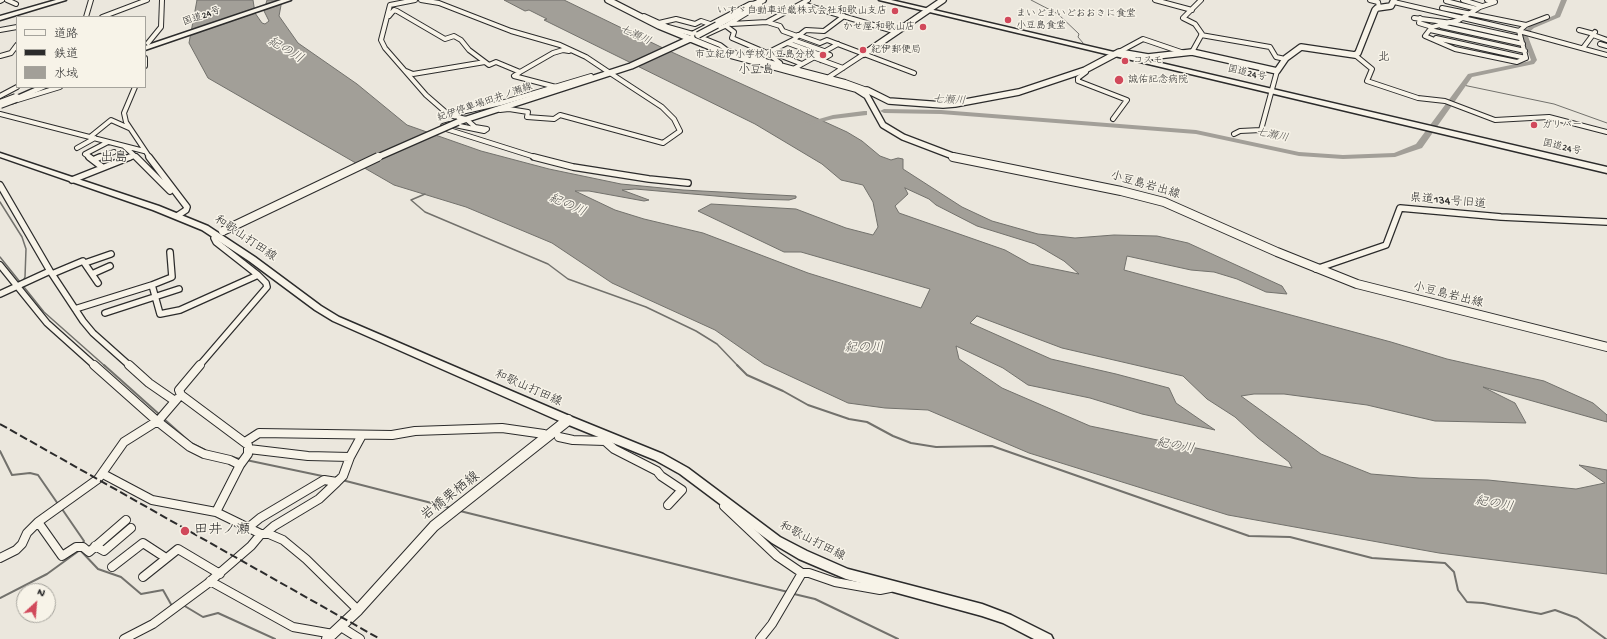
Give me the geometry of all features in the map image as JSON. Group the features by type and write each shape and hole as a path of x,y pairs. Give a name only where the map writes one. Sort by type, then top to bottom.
{"highway":[{"path":"1,18 56,0"},
{"path":"1,18 63,0"},
{"name":"国道24号","path":"158,43 282,0"},
{"name":"国道24号","path":"146,47 288,0"},
{"name":"国道24号","path":"882,0 1607,168"},
{"name":"国道24号","path":"891,0 928,10"},
{"path":"5,99 26,88"},
{"path":"5,99 31,88"},
{"path":"5,99 37,88"},
{"path":"5,99 41,88"}],"main road":[{"path":"608,0 659,26 694,37 736,56 865,91 889,102 943,105 1019,92 1085,70 1116,53 1148,57 1192,52 1277,71 1285,59 1302,47 1355,55 1358,54 1375,10 1380,7 1389,7 1394,1"},
{"path":"864,54 943,0"},
{"name":"紀伊停車場田井ノ瀬線","path":"219,233 419,138 466,119 538,94 631,66 694,37 761,1"},
{"name":"小豆島岩出線","path":"865,91 883,125 942,154 965,161 1121,191 1164,202 1316,269 1357,284 1391,294 1607,347"},
{"name":"和歌山打田線","path":"0,155 177,216 219,233 336,319 568,420 607,439 658,456 684,471 776,540 803,555 846,574 982,610 1007,619 1047,639"},
{"name":"岩橋栗栖線","path":"334,633 358,610 434,526 568,420"}],"street":[{"path":"7,0 16,4"},
{"path":"86,16 91,0"},
{"path":"105,16 143,4 147,0"},
{"path":"146,47 161,27 162,0"},
{"path":"415,0 390,5 381,40 385,48 426,95 449,115 466,119 476,127 487,130 462,128 450,124 443,126 443,128 528,156 573,167 649,179 688,183"},
{"path":"421,0 448,6 511,30 546,40 586,57 662,107 674,119 680,131 663,143 560,115 554,119 527,117 528,112 509,109 490,113"},
{"path":"615,0 659,23 728,51 802,71"},
{"path":"767,22 808,0"},
{"path":"1154,0 1192,10"},
{"path":"1192,52 1201,35 1200,29 1195,24 1183,18 1201,0"},
{"path":"1370,0 1378,2 1380,7"},
{"path":"1463,0 1482,6"},
{"path":"1426,36 1431,29 1462,19 1482,6 1495,2 1488,0"},
{"path":"726,25 760,5 761,1"},
{"path":"1394,1 1440,14 1529,33 1607,55"},
{"path":"1440,14 1447,1 1477,9"},
{"path":"802,4 897,32"},
{"path":"1442,8 1526,25"},
{"path":"387,18 394,10 445,39 454,36 461,40 469,50 489,65 496,62 520,72"},
{"path":"769,53 793,40 806,30 824,31 844,16"},
{"path":"1519,31 1526,25 1547,17"},
{"path":"1414,18 1452,23 1520,38"},
{"path":"1420,18 1419,23 1431,29 1525,51"},
{"path":"659,23 676,19 695,24 701,21 716,25 745,22 767,22 780,26 783,32 811,39 831,47"},
{"path":"1472,20 1471,27 1477,47 1477,54"},
{"path":"726,25 734,32 732,38 802,64"},
{"path":"1438,26 1523,44"},
{"path":"0,30 16,27"},
{"path":"1579,30 1594,34 1607,40"},
{"path":"1519,31 1526,58"},
{"path":"1583,48 1594,34"},
{"path":"1201,35 1270,47 1276,57 1285,59"},
{"path":"811,39 816,36"},
{"path":"1426,36 1526,58"},
{"path":"1426,36 1455,49 1477,54 1514,62 1526,58"},
{"path":"1116,53 1143,39 1184,53"},
{"path":"793,40 830,55 821,60"},
{"path":"820,43 827,40 914,73"},
{"path":"788,42 818,54"},
{"path":"795,68 838,44"},
{"path":"1600,44 1607,46"},
{"path":"0,56 11,53 16,46"},
{"path":"556,87 514,76 544,57 560,50 586,57"},
{"path":"769,53 778,62 790,67"},
{"path":"828,77 864,54"},
{"path":"1355,55 1362,59 1366,66 1372,69 1368,81 1418,98 1445,101 1495,120 1549,117 1607,132"},
{"path":"813,57 843,68"},
{"path":"413,74 485,62"},
{"path":"778,68 802,71 828,77 865,91"},
{"path":"403,69 413,74 426,95"},
{"path":"1085,70 1086,72 1078,78 1078,81 1127,100 1113,119"},
{"path":"1234,134 1240,131 1261,130 1277,71"},
{"path":"449,115 485,108 538,94 556,87 610,72"},
{"path":"5,99 16,88"},
{"path":"5,99 55,88"},
{"path":"135,88 124,113 129,128 144,151 187,207 186,210 177,216"},
{"path":"0,114 144,151"},
{"path":"90,137 111,120 129,128"},
{"path":"76,148 95,138"},
{"path":"102,167 85,154 108,142"},
{"path":"122,145 172,193 179,197"},
{"path":"93,160 114,152"},
{"path":"72,180 102,167 134,156"},
{"path":"0,185 51,272 75,309 93,333 149,383 175,401"},
{"name":"県道134号旧道","path":"1316,269 1386,244 1400,208 1481,215 1607,222"},
{"path":"219,233 214,238 216,242 258,275 266,283 267,287 249,305 213,352 187,380 180,390 181,395 245,442 248,451"},
{"path":"75,309 152,285 172,277 170,252"},
{"path":"0,294 78,262 83,261 85,263 111,254"},
{"path":"85,263 98,283"},
{"path":"0,265 16,287 47,323 160,418 190,447 204,454 240,464"},
{"path":"92,274 110,266"},
{"path":"152,285 160,314 180,310 258,275"},
{"path":"105,313 179,289"},
{"path":"0,558 16,550 22,544 27,533 38,522 103,474 124,442 160,418 181,395"},
{"path":"245,442 259,433 392,435 415,431 502,428 544,434"},
{"path":"128,638 153,624 220,574 274,526 319,499 343,476 350,457 362,435"},
{"path":"559,437 573,440 607,439 614,449 657,471 661,476 682,490 668,505"},
{"path":"216,512 248,451"},
{"path":"248,451 308,456 350,457"},
{"path":"103,474 152,500 216,512 264,534 283,540 306,559 358,610"},
{"path":"249,527 260,518 324,480 337,482"},
{"path":"725,502 723,505 763,543 802,573 809,573 835,582 880,590 892,587"},
{"path":"38,522 62,556 76,547 83,547 89,552 126,520"},
{"path":"95,546 104,551 131,528"},
{"path":"112,567 143,543 166,558"},
{"path":"143,577 178,549 220,574"},
{"path":"760,639 772,624 802,573"},
{"path":"210,581 293,627 334,633 360,639"}],"water":[{"name":"紀の川","path":"197,0 253,0 255,13 262,23 265,24 269,21 264,11 267,0 282,0 279,16 298,43 357,84 407,125 481,151 549,169 621,184 683,190 796,196 796,198 789,200 750,199 635,189 622,190 649,200 644,201 589,191 575,191 615,210 644,219 703,233 808,273 921,308 930,289 801,252 784,252 698,211 711,204 796,209 846,228 873,235 878,227 873,202 863,185 841,180 822,164 755,124 544,20 547,19 529,10 525,11 504,0 564,0 665,49 847,132 862,141 880,156 891,160 898,158 903,159 903,169 962,207 992,221 1038,234 1075,238 1114,235 1157,236 1188,243 1282,286 1287,294 1266,292 1237,279 1214,272 1191,270 1127,256 1124,270 1391,342 1447,359 1544,381 1593,403 1607,415 1607,422 1483,387 1515,403 1526,423 1435,421 1367,405 1284,394 1254,394 1241,396 1321,454 1371,474 1419,478 1488,480 1576,489 1605,483 1579,465 1607,470 1607,574 1439,553 1228,515 1029,453 928,410 885,408 848,403 764,364 715,330 612,283 552,243 466,207 394,185 208,78 189,43","holes":["905,188 929,199 936,205 977,226 1035,244 1064,261 1079,274 1030,264 1005,250 899,213 895,206 908,194","977,316 1062,348 1183,376 1207,399 1235,417 1258,438 1289,462 1292,468 1090,426 1002,388 959,359 956,346 1003,368 1028,385 1090,398 1142,414 1215,430 1176,403 1169,388 1051,359 970,323"]}],"waterway":[{"path":"1031,0 1058,14 1079,34 1078,37 1083,43"},
{"name":"七瀬川","path":"884,111 941,112 1196,132 1299,154 1343,157 1395,155 1419,146 1470,75 1532,63 1534,60 1524,34 1532,27 1554,19 1558,16 1564,0"},
{"path":"1463,85 1554,104 1607,123"},
{"name":"七瀬川","path":"809,123 833,117 864,113"},
{"path":"425,194 411,200 425,212 548,264 568,279 646,307 696,331 717,344 738,366"},
{"path":"0,202 22,237 26,249 25,277 23,281"},
{"path":"0,257 44,312 105,366"},
{"path":"104,365 160,415"},
{"path":"738,366 747,375 783,391 808,405 849,419 867,422 893,436 911,443 936,447 992,446 1249,536 1290,537 1372,558 1445,563 1454,572 1458,590 1467,602 1483,603 1541,614 1555,610 1577,618 1606,639"},
{"path":"164,419 191,443 207,451"},
{"path":"0,451 12,475 30,473 38,475 58,504"},
{"path":"232,457 240,459"},
{"path":"246,460 327,477"},
{"path":"342,480 451,508"},
{"path":"62,509 84,541 82,544"},
{"path":"460,511 788,592"},
{"path":"0,598 47,574 80,550 98,569 121,577 141,594 163,590 172,606"},
{"path":"794,594 815,599 898,639"},
{"path":"183,605 203,617 218,613 275,639"}],"railway":[{"path":"0,424 380,639"}],"place":[{"name":"いすゞ自動車近畿株式会社和歌山支店","path":"895,11"},
{"name":"まいどまいどおおきに食堂 小豆島食堂","path":"1008,20"},
{"name":"かせ屋 和歌山店","path":"923,27"},
{"name":"紀伊郵便局","path":"863,50"},
{"name":"市立紀伊小学校小豆島分校","path":"823,55"},
{"name":"コスモ","path":"1125,61"},
{"name":"誠佑記念病院","path":"1119,80"},
{"name":"ガリバー","path":"1534,125"},
{"name":"田井ノ瀬","path":"185,531"}],"district":[{"name":"北","path":"1384,58"},
{"name":"小豆島","path":"756,71"},
{"name":"出島","path":"114,159"}]}
